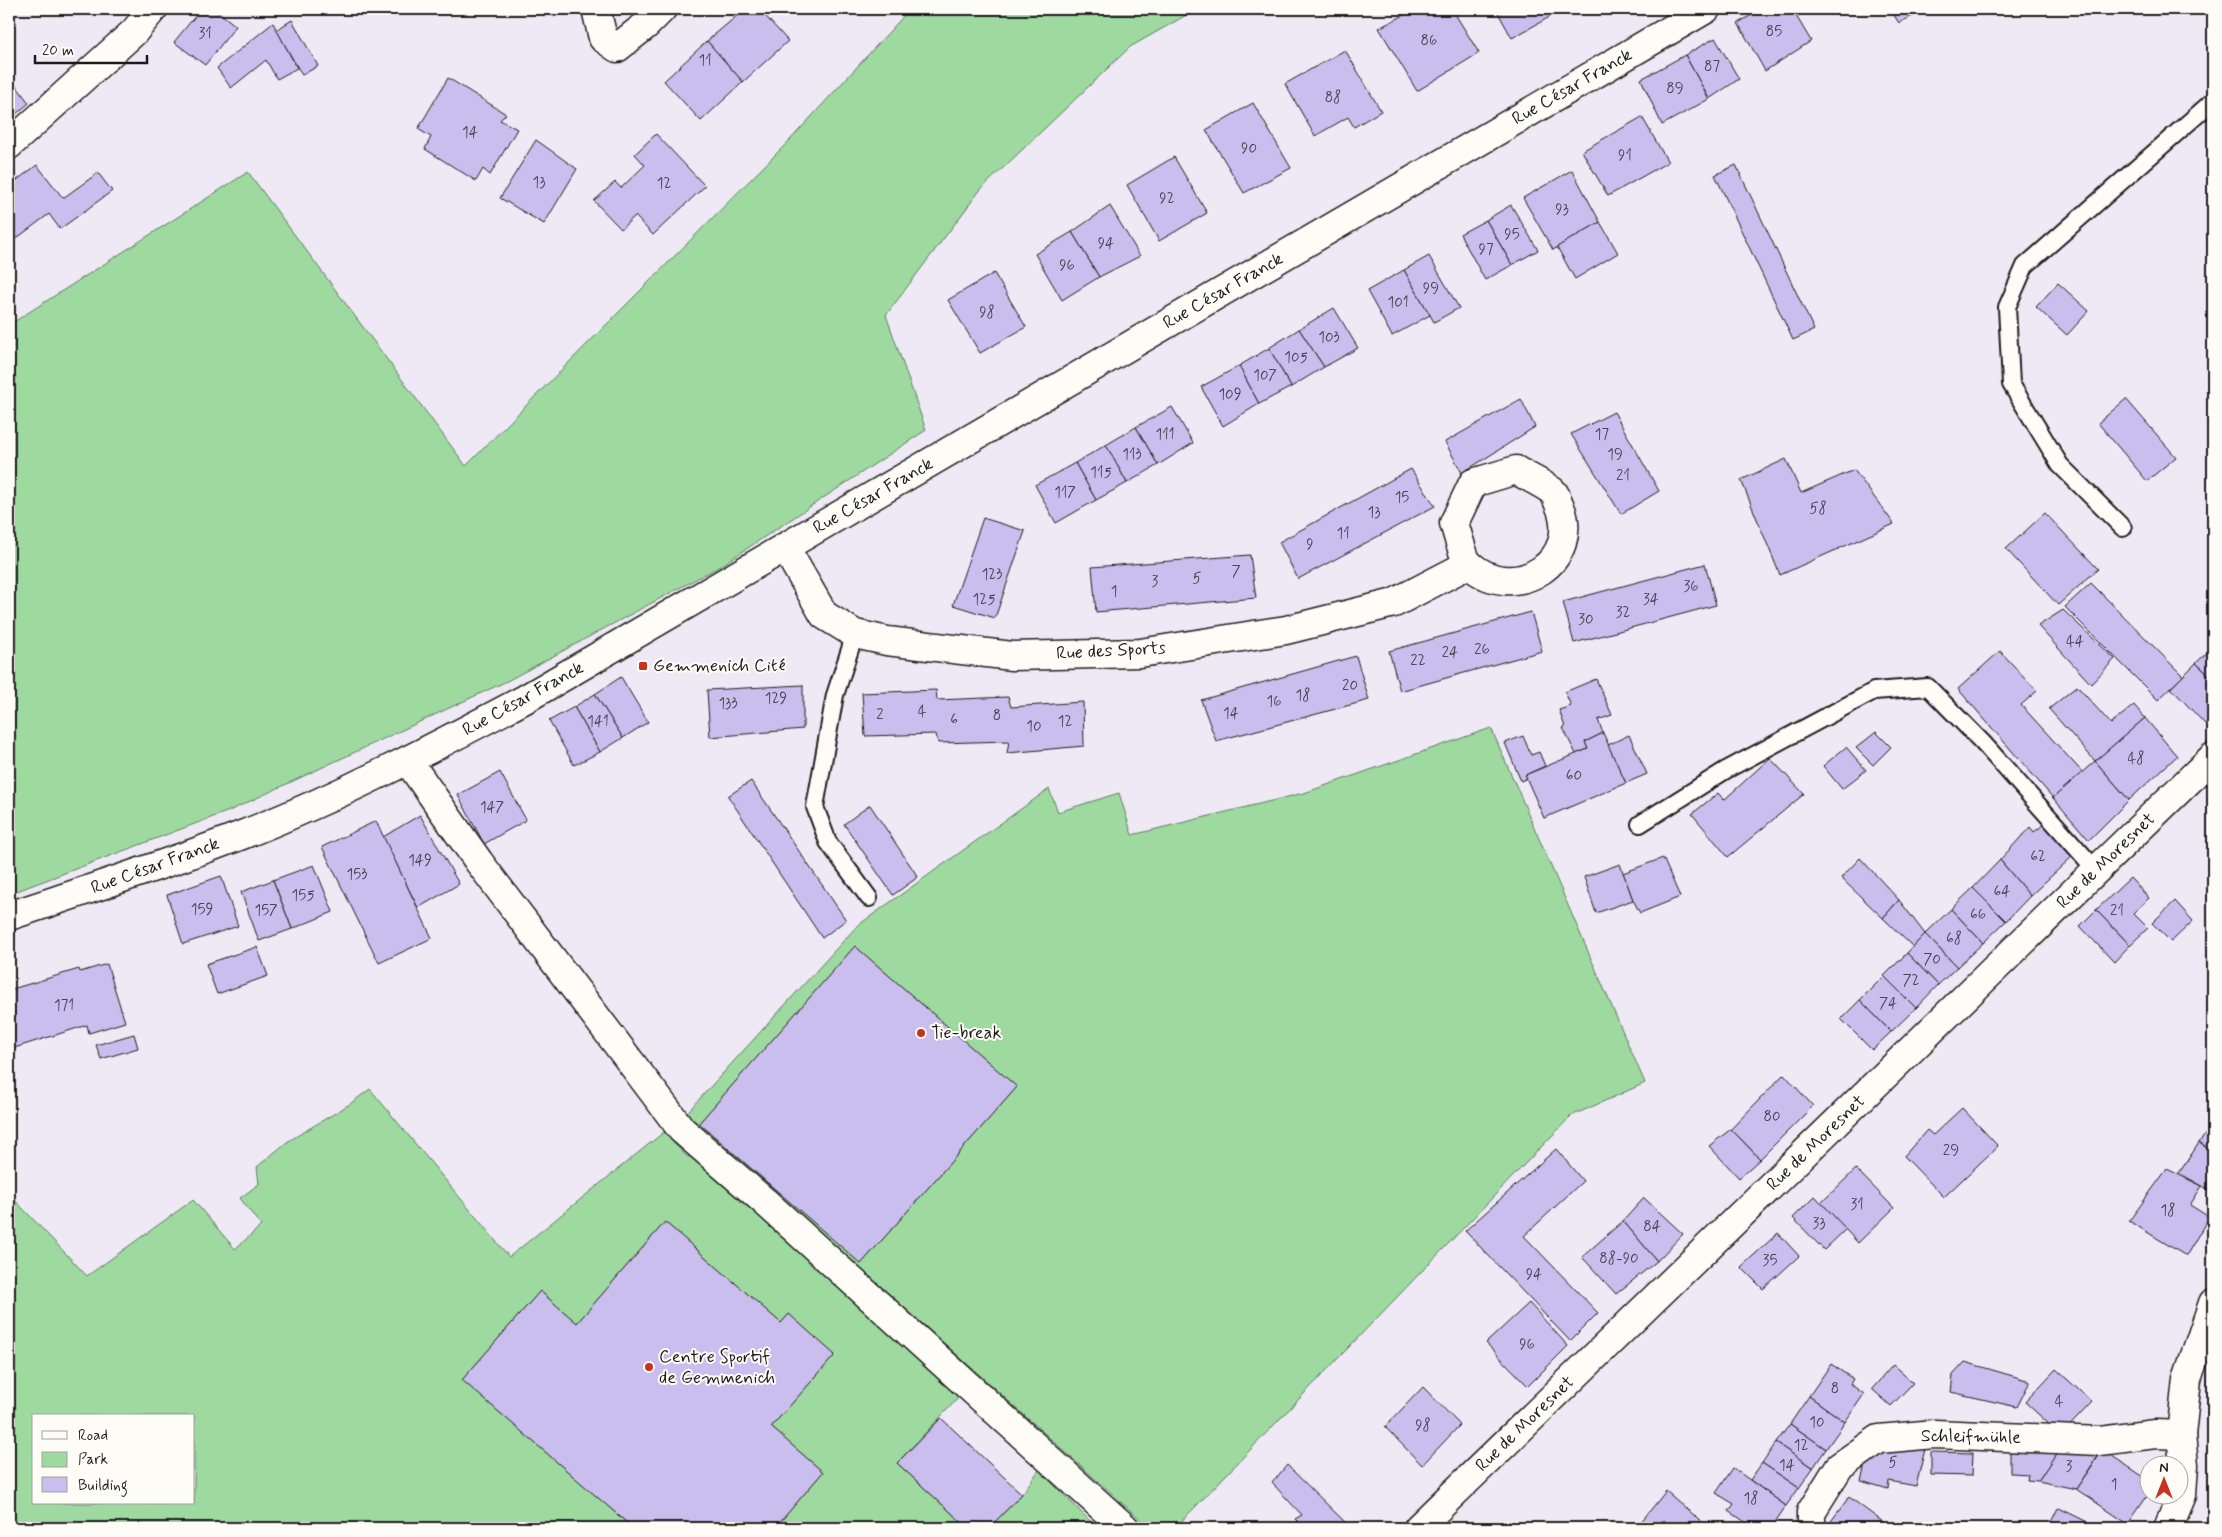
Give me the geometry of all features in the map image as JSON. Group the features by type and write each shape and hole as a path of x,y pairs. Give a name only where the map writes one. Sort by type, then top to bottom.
{"street":[{"path":"9,145 134,32 153,9"},
{"path":"596,9 603,38 616,48 646,25 662,9"},
{"name":"Rue César Franck","path":"9,916 128,877 243,834 408,762 525,699 1706,9"},
{"name":"Rue des Sports","path":"785,547 824,615 855,634 887,641 1012,656 1140,653 1286,630 1394,603 1469,564"},
{"name":"Rue de Moresnet","path":"1418,1528 2213,757"},
{"path":"408,762 479,862 682,1130 764,1201 1125,1528"},
{"path":"2170,1528 2182,1494 2184,1465 2181,1435 2187,1379 2213,1303"},
{"name":"Schleifmühle","path":"1811,1528 1811,1512 1839,1466 1879,1438 1935,1434 2100,1441 2155,1434 2181,1435"}],"lane":[{"path":"2123,528 2060,465 2011,384 2007,307 2025,266 2213,101"},
{"path":"855,634 835,695 815,807 828,842 869,898"},
{"path":"1640,824 1726,770 1874,690 1928,687 1983,743 2096,870"}],"green space":[{"path":"910,9 1197,9 1130,47 981,189 886,315 926,430 722,565 507,681 229,811 9,894 9,325 248,172 466,466 791,139"},
{"path":"1491,728 1645,1083 1571,1116 1175,1528 1150,1528 867,1274 765,1193 683,1117 857,926 1049,789 1058,812 1119,793 1132,835 1304,793"},
{"path":"370,1089 509,1257 664,1132 686,1156 703,1160 962,1394 897,1463 968,1528 9,1528 9,1194 87,1276 193,1200 235,1249 261,1226 240,1198 259,1184 257,1167 287,1142 350,1104"},
{"path":"1039,1470 1097,1528 989,1528 1022,1494"}],"building":[{"path":"201,9 215,9 236,26 205,65 174,42"},
{"path":"745,9 759,9 788,41 743,82 707,41"},
{"path":"1416,9 1452,9 1479,53 1417,91 1379,28"},
{"path":"1496,9 1564,9 1512,38"},
{"path":"1762,9 1792,9 1811,41 1765,71 1738,23"},
{"path":"1890,9 1926,9 1899,23"},
{"path":"292,20 318,66 302,75 276,30"},
{"path":"273,23 297,68 277,79 266,60 231,88 217,68"},
{"path":"1715,38 1739,79 1709,99 1685,55"},
{"path":"707,41 743,82 701,121 664,81"},
{"path":"1345,50 1381,111 1354,127 1348,117 1315,136 1285,84"},
{"path":"1685,55 1709,99 1662,125 1641,79"},
{"path":"9,76 29,103 9,120"},
{"path":"448,78 506,114 500,120 517,129 490,175 483,169 476,181 425,149 431,137 418,129"},
{"path":"1253,103 1291,168 1244,193 1206,130"},
{"path":"1642,117 1668,162 1608,196 1582,151"},
{"path":"656,134 705,186 653,235 635,216 621,229 594,201 615,182 621,188 645,165 635,154"},
{"path":"536,140 577,169 544,224 500,198"},
{"path":"1174,157 1207,213 1159,241 1127,185"},
{"path":"37,165 63,198 98,173 112,191 60,229 49,214 9,244 9,186"},
{"path":"1736,165 1814,330 1793,340 1715,175"},
{"path":"1572,170 1600,222 1553,250 1523,198"},
{"path":"1511,205 1538,250 1512,265 1486,220"},
{"path":"1110,206 1140,256 1099,277 1072,232"},
{"path":"1486,220 1512,265 1485,280 1460,234"},
{"path":"1600,222 1618,253 1575,279 1557,247"},
{"path":"1072,232 1099,277 1062,300 1035,254"},
{"path":"1429,256 1459,308 1434,322 1404,270"},
{"path":"1404,270 1430,315 1392,336 1367,291"},
{"path":"994,273 1026,327 980,353 948,300"},
{"path":"2058,283 2089,311 2067,335 2036,307"},
{"path":"1334,308 1358,348 1324,367 1299,329"},
{"path":"1299,329 1324,367 1291,387 1269,348"},
{"path":"1269,348 1291,387 1259,404 1239,366"},
{"path":"1239,366 1259,404 1223,426 1201,387"},
{"path":"1521,399 1535,427 1462,473 1445,442"},
{"path":"2126,399 2176,457 2147,481 2098,423"},
{"path":"1172,407 1193,443 1158,465 1136,427"},
{"path":"1614,412 1659,491 1621,514 1571,434"},
{"path":"1136,427 1158,465 1127,483 1106,445"},
{"path":"1106,445 1127,483 1096,500 1075,463"},
{"path":"1786,459 1801,493 1854,470 1894,524 1780,575 1741,480"},
{"path":"1075,463 1096,500 1056,523 1035,485"},
{"path":"1411,469 1435,506 1298,579 1279,542"},
{"path":"2045,513 2098,569 2058,605 2006,549"},
{"path":"983,518 1025,531 995,618 953,605"},
{"path":"1250,555 1256,598 1096,612 1092,567"},
{"path":"1705,564 1716,605 1574,643 1563,602"},
{"path":"2091,583 2183,676 2158,700 2065,607"},
{"path":"2063,610 2115,659 2091,684 2038,626"},
{"path":"1531,612 1542,651 1400,691 1389,651"},
{"path":"2213,647 2213,679 2196,663"},
{"path":"2000,651 2037,691 2021,705 2083,773 2053,798 1958,689"},
{"path":"1356,656 1369,700 1216,741 1201,700"},
{"path":"2196,663 2213,679 2213,716 2205,724 2171,688"},
{"path":"621,677 648,722 623,738 595,694"},
{"path":"1596,679 1612,715 1598,720 1603,733 1585,742 1588,749 1576,754 1563,728 1565,727 1559,710 1571,706 1565,692"},
{"path":"803,685 803,729 710,737 707,690"},
{"path":"2077,686 2111,724 2134,705 2145,718 2095,761 2049,709"},
{"path":"936,690 937,700 1008,697 1011,707 1083,702 1084,746 1007,753 1009,741 938,743 936,734 865,736 862,693"},
{"path":"595,694 623,738 600,752 574,707"},
{"path":"574,707 600,752 574,765 549,721"},
{"path":"2145,718 2177,756 2129,800 2095,761"},
{"path":"1876,732 1891,747 1873,765 1856,748"},
{"path":"1603,733 1626,783 1544,818 1525,775 1588,749 1585,742"},
{"path":"1629,735 1647,774 1626,783 1608,745"},
{"path":"1523,736 1531,755 1539,752 1545,766 1525,775 1527,778 1521,781 1505,743"},
{"path":"1846,747 1866,770 1842,789 1823,766"},
{"path":"1770,758 1804,794 1728,857 1692,814 1718,793 1724,800"},
{"path":"2095,761 2129,800 2089,840 2053,798"},
{"path":"500,772 526,820 484,844 458,795"},
{"path":"751,781 846,920 822,938 728,796"},
{"path":"870,805 918,877 893,895 844,824"},
{"path":"420,815 459,884 418,908 383,837"},
{"path":"376,821 432,938 379,963 322,847"},
{"path":"2047,822 2076,853 2030,896 2000,860 2030,827 2034,832"},
{"path":"1663,858 1680,897 1640,913 1623,873"},
{"path":"1860,858 1899,900 1883,918 1841,878"},
{"path":"2000,860 2030,896 2006,921 1973,888"},
{"path":"1620,864 1633,900 1596,913 1584,877"},
{"path":"314,865 333,912 292,929 273,880"},
{"path":"221,876 238,926 183,944 167,895"},
{"path":"2130,878 2149,898 2133,913 2148,928 2130,945 2096,910"},
{"path":"273,880 292,929 259,941 241,892"},
{"path":"1973,888 2006,921 1983,943 1951,909"},
{"path":"1899,900 1925,934 1913,947 1883,918"},
{"path":"2175,901 2193,921 2171,942 2152,923"},
{"path":"1951,909 1983,943 1957,967 1925,934"},
{"path":"2096,910 2130,945 2114,962 2080,926"},
{"path":"1925,934 1957,967 1938,985 1907,953"},
{"path":"855,946 1017,1087 861,1264 699,1123"},
{"path":"257,947 268,976 217,994 206,964"},
{"path":"1907,953 1938,985 1916,1008 1884,976"},
{"path":"107,964 125,1022 89,1033 87,1025 11,1049 9,1042 9,990 79,969 80,972"},
{"path":"1884,976 1916,1008 1891,1032 1860,1000"},
{"path":"1860,1000 1891,1032 1872,1050 1841,1019"},
{"path":"134,1034 138,1048 101,1059 96,1045"},
{"path":"1784,1074 1813,1106 1760,1159 1731,1129"},
{"path":"1962,1108 1998,1146 1944,1197 1904,1156 1927,1130 1933,1135"},
{"path":"2213,1124 2213,1152 2199,1143"},
{"path":"1731,1129 1760,1159 1739,1178 1709,1146"},
{"path":"2199,1143 2213,1152 2213,1192 2179,1173"},
{"path":"1556,1149 1583,1181 1524,1236 1598,1313 1570,1341 1465,1231"},
{"path":"1856,1169 1894,1208 1858,1243 1821,1203"},
{"path":"2167,1169 2202,1186 2190,1205 2209,1217 2186,1256 2129,1221"},
{"path":"1815,1196 1846,1229 1824,1250 1793,1218"},
{"path":"1644,1198 1683,1234 1657,1261 1623,1221"},
{"path":"1623,1221 1657,1261 1616,1294 1582,1257"},
{"name":"Centre Sportif de Gemmenich","path":"665,1222 781,1323 789,1314 835,1355 771,1427 823,1472 775,1528 633,1528 462,1380 540,1291 577,1323"},
{"path":"1778,1233 1799,1256 1763,1289 1741,1267"},
{"path":"1529,1303 1568,1346 1528,1386 1486,1343"},
{"path":"1965,1362 2030,1381 2017,1407 1951,1392 1953,1375"},
{"path":"1831,1364 1853,1379 1850,1384 1864,1394 1845,1422 1809,1396"},
{"path":"1893,1365 1913,1383 1891,1406 1872,1389"},
{"path":"2056,1369 2092,1402 2061,1435 2025,1402"},
{"path":"1423,1387 1460,1425 1422,1465 1385,1427"},
{"path":"1809,1396 1845,1422 1826,1449 1790,1424"},
{"path":"941,1418 1022,1494 989,1528 968,1528 897,1463"},
{"path":"1790,1424 1826,1449 1813,1468 1776,1443"},
{"path":"1776,1443 1813,1468 1799,1488 1762,1463"},
{"path":"1870,1445 1926,1445 1916,1486 1889,1481 1888,1489 1861,1481"},
{"path":"2059,1448 2100,1453 2076,1489 2038,1481"},
{"path":"2010,1449 2057,1452 2038,1481 2027,1480 2028,1474 2010,1473"},
{"path":"2103,1450 2140,1474 2140,1504 2142,1504 2128,1524 2076,1489"},
{"path":"1931,1452 1973,1453 1972,1476 1931,1475"},
{"path":"1762,1463 1799,1488 1786,1506 1750,1480"},
{"path":"1287,1465 1351,1528 1304,1528 1295,1519 1302,1515 1272,1483"},
{"path":"1733,1468 1786,1506 1771,1528 1754,1528 1729,1511 1734,1504 1716,1493"},
{"path":"1666,1491 1709,1528 1636,1528"},
{"path":"1849,1497 1891,1528 1826,1528"},
{"path":"2059,1508 2100,1528 2049,1528"}],"place":[{"name":"Gemmenich Cité","path":"643,666"},
{"name":"Tie-break","path":"921,1033"},
{"name":"Centre Sportif de Gemmenich","path":"649,1367"}]}
